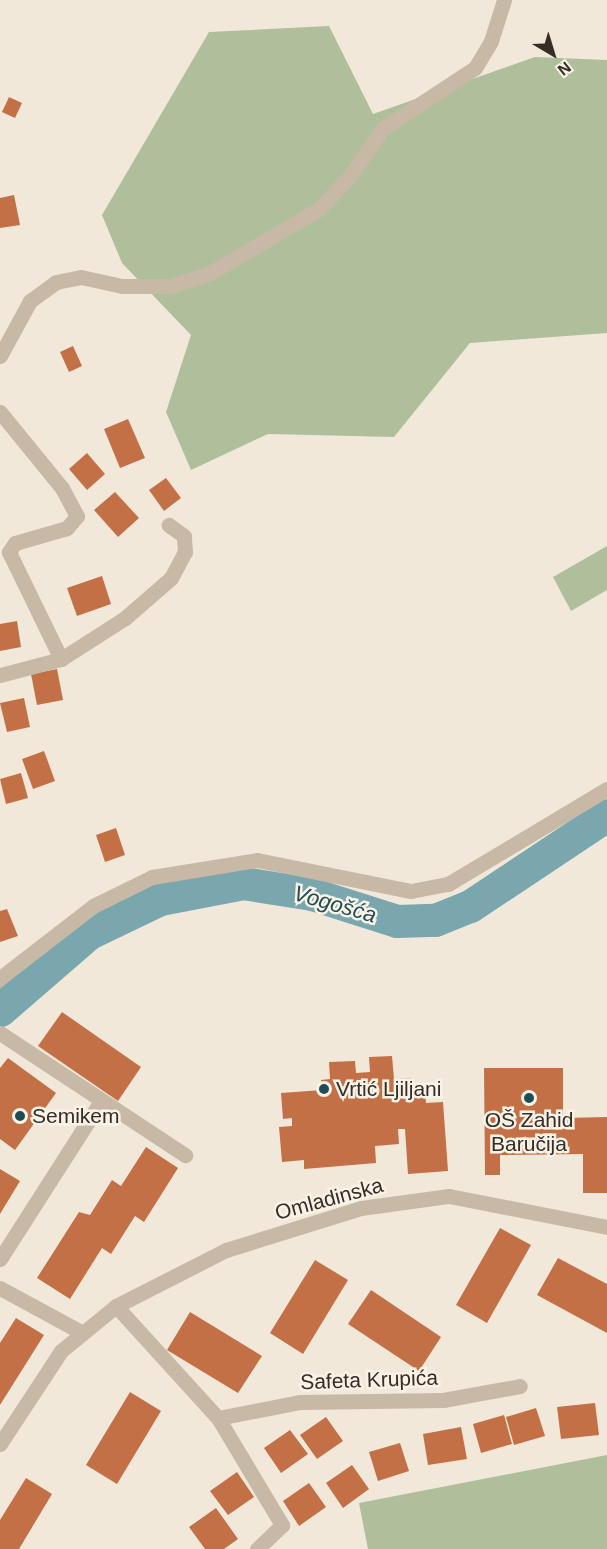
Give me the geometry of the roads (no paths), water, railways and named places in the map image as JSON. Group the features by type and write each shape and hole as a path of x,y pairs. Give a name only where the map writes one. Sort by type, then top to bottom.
{"street":[{"path":"0,356 30,301 56,282 81,277 122,286 170,286 210,273 318,209 350,176 382,129 475,69 491,41 504,0"},
{"path":"0,412 75,506 77,516 67,528 15,543 9,552 61,659"},
{"path":"0,675 61,659 113,629 171,578 185,552 184,536 170,525"},
{"path":"0,978 93,906 152,877 257,860 411,891 448,884 607,789"},
{"path":"0,1033 185,1155"},
{"path":"0,1259 101,1101"},
{"name":"Omladinska","path":"0,1444 61,1351 116,1306 226,1250 361,1208 448,1196 607,1227"},
{"path":"0,1288 83,1333"},
{"path":"116,1306 218,1418 282,1525 257,1549"},
{"name":"Safeta Krupića","path":"218,1418 300,1402 443,1400 520,1386"}],"waterway":[{"name":"Vogošća","path":"0,1010 89,933 160,899 243,883 312,894 397,921 435,920 470,906 607,815"}],"place":[{"name":"Vrtić Ljiljani","path":"324,1089"},
{"name":"OŠ Zahid Baručija","path":"529,1098"},
{"name":"Semikem","path":"20,1116"}]}
